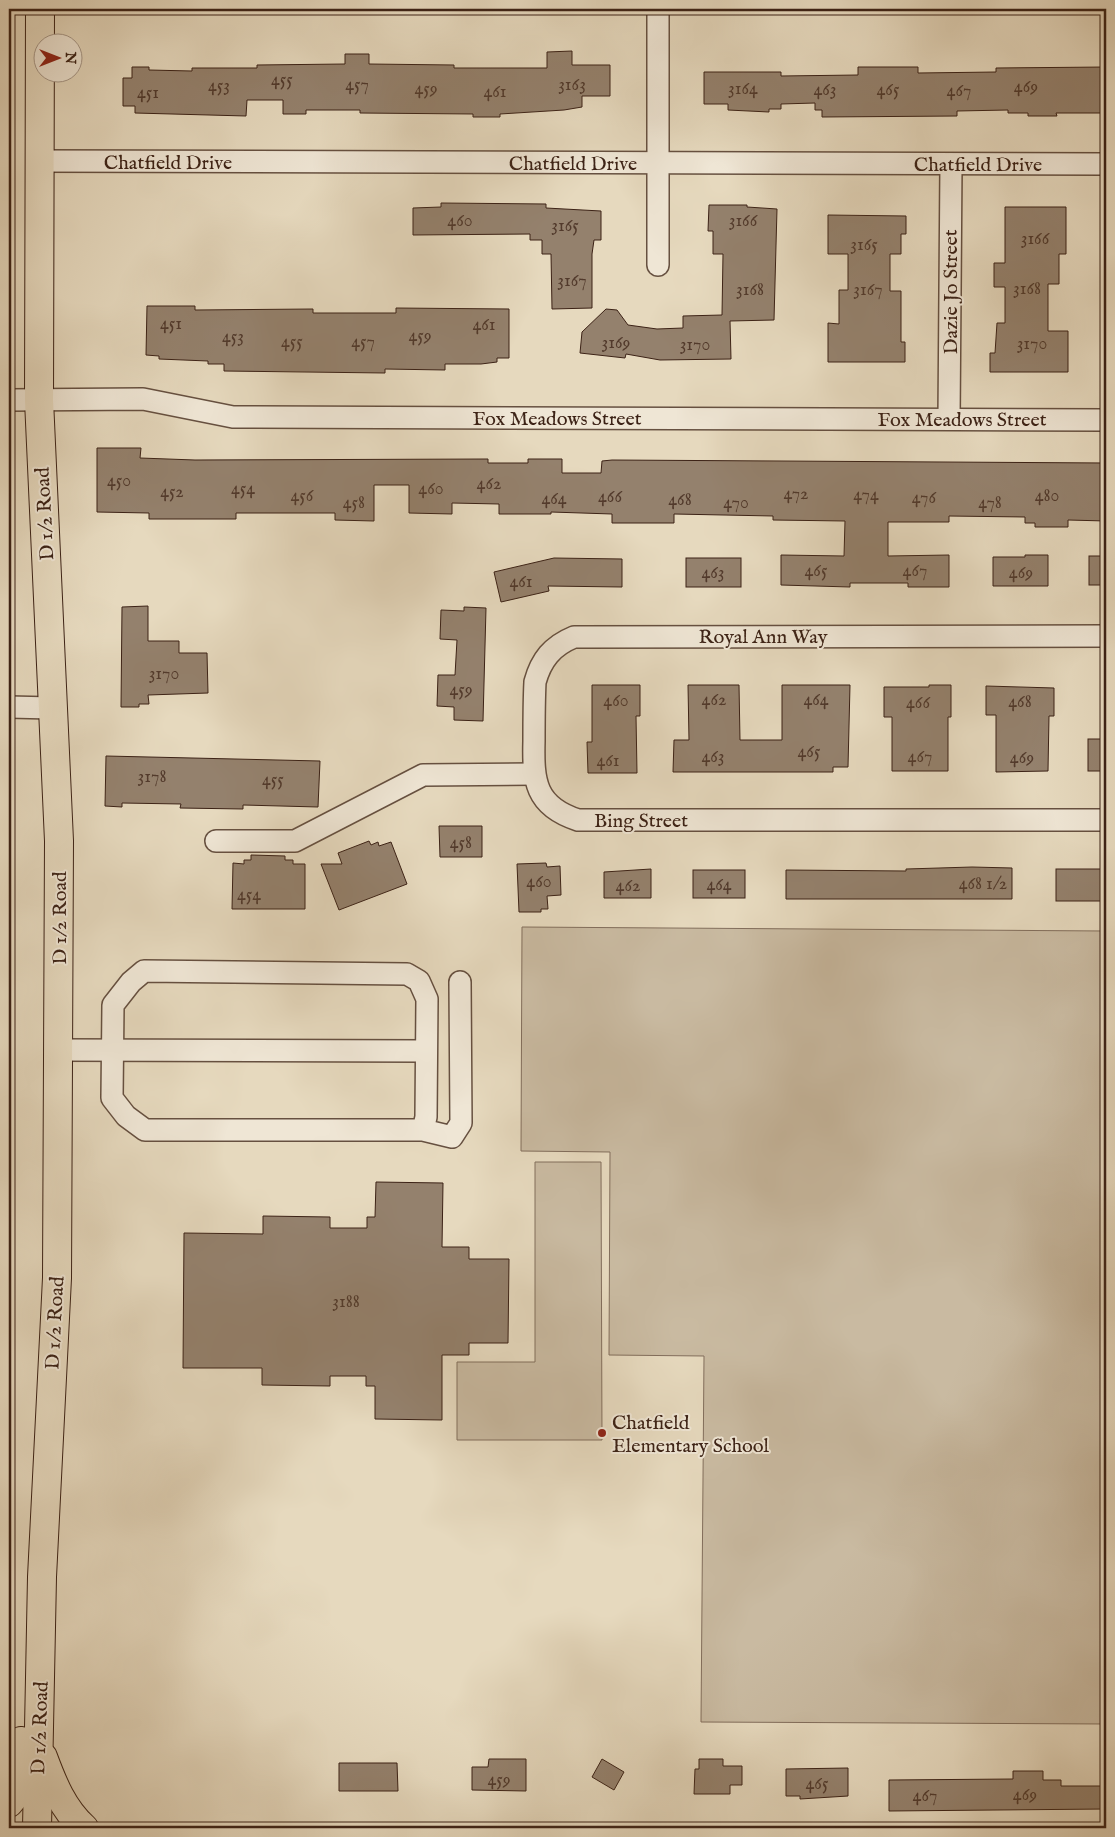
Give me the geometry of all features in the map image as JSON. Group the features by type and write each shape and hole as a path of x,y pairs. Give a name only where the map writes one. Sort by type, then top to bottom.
{"main road":[{"name":"D 1/2 Road","path":"37,1828 42,1577 57,1278 59,841 39,400 40,9"},
{"path":"9,1803 17,1793 23,1704 41,1672"},
{"path":"39,1747 57,1794 74,1819 84,1828"}],"street":[{"path":"658,9 658,265"},
{"name":"Chatfield Drive","path":"39,161 1106,164"},
{"name":"Dazie Jo Street","path":"949,419 951,164"},
{"name":"Fox Meadows Street","path":"9,400 144,400 233,417 1106,420"},
{"name":"Royal Ann Way","path":"534,774 535,682 538,669 544,658 554,648 574,638 1106,636"},
{"path":"9,707 52,708"},
{"path":"216,841 295,841 423,775 534,774"},
{"name":"Bing Street","path":"534,774 541,794 547,802 566,816 578,820 1106,820"},
{"path":"423,1130 426,1117 427,999 419,981 407,974 144,971 131,982 112,1005 112,1098 126,1116 145,1130 423,1130 432,1134 452,1137 461,1123 460,982"},
{"path":"58,1050 426,1051"}],"shaded area":[{"path":"522,927 1106,931 1106,1724 701,1722 704,1356 609,1355 610,1152 521,1151"},
{"path":"535,1162 601,1162 602,1440 457,1440 457,1362 535,1362"}],"building":[{"path":"572,51 572,65 610,65 610,96 582,96 582,107 500,114 500,117 473,117 473,114 360,113 360,110 306,110 306,114 283,114 283,100 247,100 246,116 135,113 135,106 123,106 123,78 132,78 132,67 149,67 149,70 192,71 192,68 257,68 257,65 345,64 345,54 369,54 369,64 454,65 454,68 547,68 547,52"},
{"path":"858,67 918,67 918,73 996,72 996,68 1106,67 1106,113 1056,113 1057,116 1028,116 1028,113 1008,113 1008,110 957,111 957,116 822,117 822,110 815,110 815,103 781,104 781,109 769,109 769,112 728,110 728,104 704,104 704,72 781,72 781,76 858,75"},
{"path":"441,203 546,204 546,208 601,211 601,240 594,240 592,254 592,308 552,309 551,254 542,254 542,240 530,240 530,234 413,235 413,208 441,207"},
{"path":"709,205 747,205 747,207 777,209 774,320 730,321 731,359 660,360 626,354 625,358 580,353 582,332 606,309 617,310 628,325 657,329 683,328 683,316 722,315 723,254 713,254 713,231 708,231"},
{"path":"1005,207 1066,207 1066,254 1059,254 1059,284 1048,284 1048,331 1068,331 1068,372 990,372 990,353 995,353 997,323 1005,323 1005,287 994,287 994,263 1005,263"},
{"path":"828,215 906,216 906,234 901,234 901,254 890,254 890,291 901,291 901,342 905,342 905,362 828,362 828,323 839,324 839,290 848,290 848,254 828,254"},
{"path":"147,306 195,306 195,310 313,309 313,313 396,313 396,308 509,309 509,358 497,358 497,362 481,364 445,364 445,370 385,369 385,373 224,371 224,364 208,364 208,361 159,359 159,356 146,355"},
{"path":"97,448 141,448 140,458 195,460 488,459 488,463 528,463 528,459 562,459 562,473 601,473 602,461 612,460 1106,463 1106,521 1068,520 1068,527 1035,527 1035,523 1025,523 1025,517 949,516 949,522 888,522 888,556 949,555 949,587 908,587 908,583 850,583 850,587 781,585 781,555 844,556 845,521 773,520 773,516 674,514 674,523 612,523 612,514 551,512 551,514 499,514 499,504 452,503 452,514 409,513 409,485 374,485 374,521 335,520 335,513 236,513 236,519 149,519 149,513 97,512"},
{"path":"1025,555 1048,555 1048,586 993,586 993,557 1025,557"},
{"path":"1089,556 1106,556 1106,585 1089,585"},
{"path":"554,558 622,559 622,587 548,586 549,591 501,602 494,572"},
{"path":"686,558 741,558 741,587 686,587"},
{"path":"148,606 148,641 179,641 179,653 207,653 208,693 148,695 149,704 139,704 139,707 121,707 122,607"},
{"path":"464,607 486,608 483,721 454,720 454,707 437,706 438,675 455,675 457,640 440,639 441,610 464,611"},
{"path":"592,685 640,685 640,716 636,716 637,773 588,773 587,742 592,742"},
{"path":"688,685 739,685 740,740 782,740 782,685 850,685 848,767 833,767 833,772 673,772 674,740 689,740"},
{"path":"929,685 951,685 951,717 948,717 948,771 892,771 892,717 884,717 884,687 929,687"},
{"path":"986,686 1054,688 1054,716 1049,716 1048,771 996,772 996,715 986,715"},
{"path":"1088,739 1106,739 1106,771 1088,771"},
{"path":"106,756 320,761 318,807 243,805 243,809 180,808 181,804 122,803 122,807 105,806"},
{"path":"439,826 482,826 482,857 440,857"},
{"path":"369,841 371,845 378,842 379,846 391,842 407,884 339,910 321,864 342,864 338,853"},
{"path":"251,855 285,856 285,860 293,860 293,864 305,864 305,909 232,909 233,863 244,864 244,860 251,860"},
{"path":"546,863 547,867 560,866 561,895 547,896 548,909 541,909 541,912 519,912 517,864"},
{"path":"1012,868 1012,899 786,899 786,870 906,871 906,869"},
{"path":"651,869 651,898 604,898 604,872"},
{"path":"1056,869 1106,869 1106,901 1056,901"},
{"path":"693,870 745,870 745,898 693,898"},
{"path":"376,1182 443,1183 442,1247 469,1247 469,1259 509,1259 508,1343 469,1343 469,1355 442,1355 442,1420 375,1419 375,1386 366,1386 366,1376 330,1376 330,1386 262,1385 262,1368 183,1368 184,1233 263,1234 263,1216 330,1217 330,1228 367,1228 367,1217 375,1217"},
{"path":"489,1759 526,1759 526,1791 472,1790 472,1767 488,1767"},
{"path":"602,1759 624,1772 614,1790 592,1777"},
{"path":"699,1759 723,1759 723,1766 742,1766 742,1785 730,1785 730,1794 694,1794 695,1769 699,1769"},
{"path":"339,1763 397,1763 398,1791 339,1791"},
{"path":"848,1768 848,1796 800,1799 800,1796 786,1796 786,1769"},
{"path":"1013,1771 1043,1771 1043,1780 1061,1780 1061,1786 1106,1786 1106,1809 889,1811 889,1780 1013,1779"}],"place":[{"name":"Chatfield Elementary School","path":"602,1433"}]}
